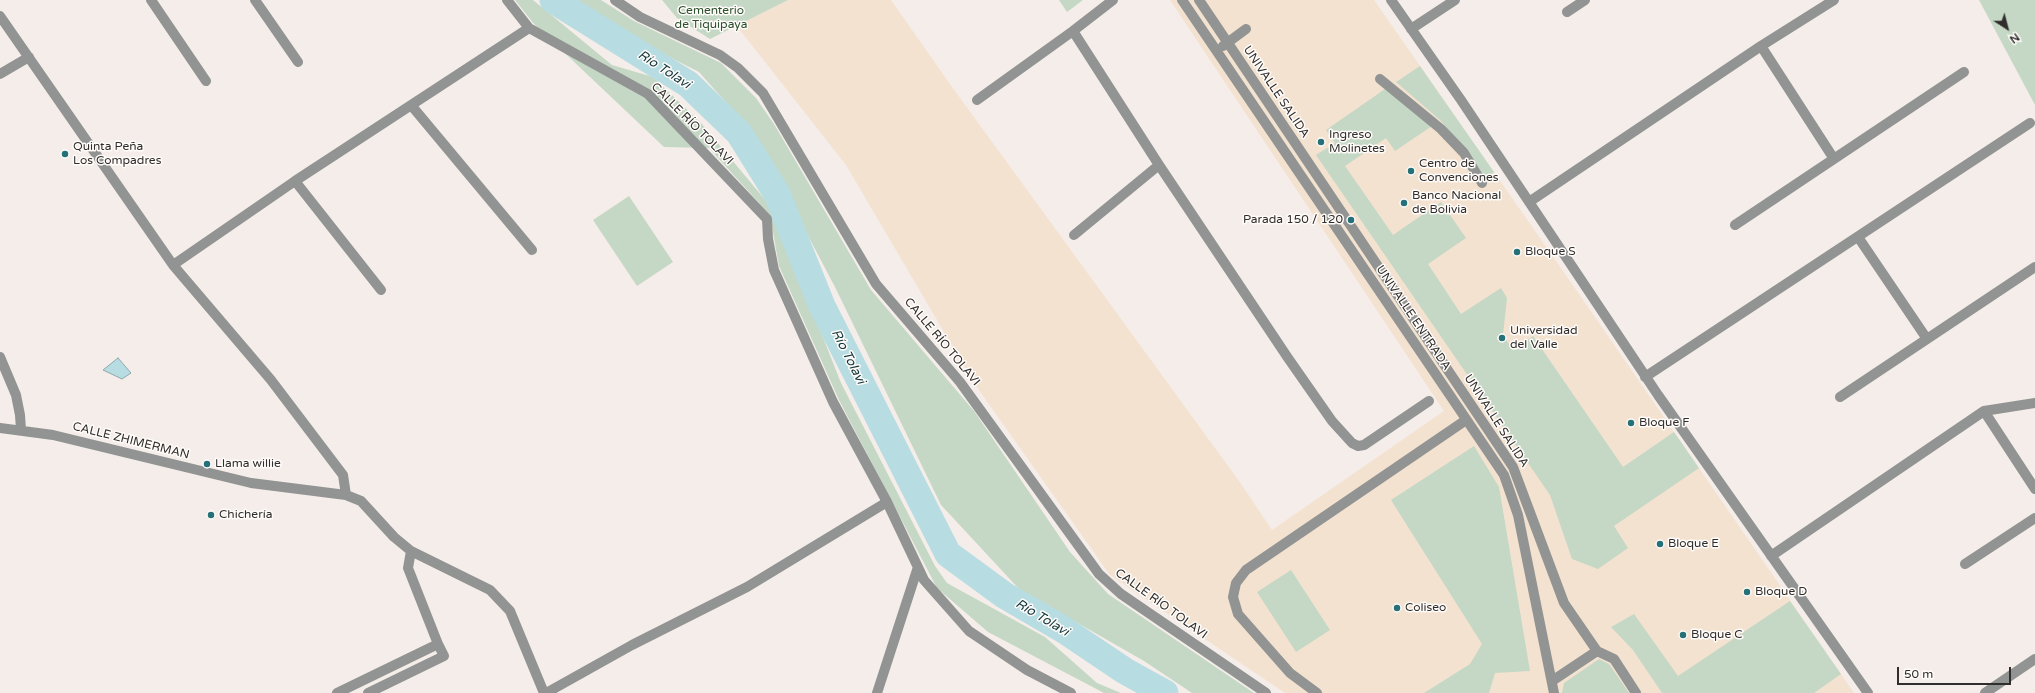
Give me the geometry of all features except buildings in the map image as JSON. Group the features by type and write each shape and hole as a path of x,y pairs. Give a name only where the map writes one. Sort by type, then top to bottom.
{"street":[{"path":"151,0 206,81"},
{"path":"255,0 298,62"},
{"name":"CALLE RÍO TOLAVI","path":"507,0 529,28 648,94 767,219 768,239 774,270 833,402 887,502 924,580 969,630 1027,670 1070,693"},
{"name":"CALLE RÍO TOLAVI","path":"615,0 640,17 720,55 738,68 763,93 876,284 960,382 1098,574 1120,594 1266,693"},
{"path":"977,100 1073,31 1113,0"},
{"name":"UNIVALLE ENTRADA","path":"1182,0 1504,475 1518,516 1554,693"},
{"name":"UNIVALLE SALIDA","path":"1199,0 1513,467 1564,603 1597,651"},
{"path":"1391,0 1529,202 1645,377 1868,693"},
{"path":"1411,29 1455,0"},
{"path":"1567,12 1585,0"},
{"path":"1529,202 1761,46 1834,0"},
{"path":"0,16 173,265 270,380 343,475 346,495"},
{"path":"173,265 295,181 529,28"},
{"path":"1217,51 1246,29"},
{"path":"1073,31 1159,165 1296,370 1332,421 1352,443 1358,446 1364,445 1429,401"},
{"path":"1761,46 1834,159"},
{"path":"0,74 29,57"},
{"path":"1735,225 1964,72"},
{"path":"1380,79 1441,129 1464,153 1482,183"},
{"path":"411,105 532,250"},
{"path":"1645,377 2030,123"},
{"path":"1281,146 1292,139"},
{"path":"1074,235 1159,165"},
{"path":"295,181 381,290"},
{"path":"1858,237 1927,339"},
{"path":"1840,397 2035,267"},
{"path":"0,357 16,395 21,430"},
{"path":"1771,556 1984,411 2035,403"},
{"path":"1984,411 2035,489"},
{"path":"1317,693 1290,673 1238,614 1233,597 1236,583 1246,570 1466,420"},
{"name":"CALLE ZHIMERMAN","path":"0,428 53,435 251,483 346,495 361,501 394,537 411,551 490,590 510,611 545,693"},
{"path":"545,693 632,645 747,587 887,502"},
{"path":"1965,564 2035,518"},
{"path":"368,693 444,656 408,568 411,551"},
{"path":"877,693 918,567"},
{"path":"337,693 438,644"},
{"path":"1552,681 1597,651 1614,660 1636,693"},
{"path":"1985,693 2035,659"}],"shaded area":[{"name":"Universidad del Valle","path":"788,0 891,0 952,87 1239,481 1272,530 1444,411 1170,0 1374,0 1854,693 1285,693 1110,575 974,383 846,165 736,25"}],"green space":[{"path":"515,0 533,0 612,65 653,77 701,123 772,208 841,383 935,566 947,583 1045,637 1097,683 1121,693 1104,693 988,632 937,588 839,400 779,266 770,215 709,148 664,147 534,24"},
{"path":"563,0 601,0 634,21 721,63 756,98 774,124 871,290 974,411 1070,552 1108,594 1254,693 1192,693 1144,661 1020,590 941,505 835,287 755,135 699,72 622,33"},
{"name":"Cementerio de Tiquipaya","path":"662,0 788,0 710,39 677,18"},
{"path":"1059,0 1083,0 1067,12"},
{"path":"1979,0 2035,0 2035,105"},
{"path":"1420,66 1494,172 1485,179 1466,149 1440,120 1396,82"},
{"path":"1385,89 1432,126 1395,151 1386,138 1345,166 1393,235 1441,202 1466,238 1428,264 1461,314 1501,288 1507,298 1503,335 1513,350 1533,336 1623,467 1674,432 1699,468 1614,526 1628,548 1598,569 1572,559 1550,495 1316,155 1335,143 1326,130"},
{"path":"629,196 673,262 637,286 593,220"},
{"path":"1474,446 1499,487 1530,671 1495,673 1489,693 1424,693 1470,664 1482,644 1391,500"},
{"path":"1291,570 1330,630 1296,652 1257,592"},
{"path":"1790,601 1841,674 1814,693 1662,693 1633,650 1611,627 1634,614 1678,676"},
{"path":"1599,659 1609,664 1629,693 1562,693 1564,683"}],"water":[{"path":"118,358 131,373 122,379 103,370"}],"waterway":[{"name":"Río Tolavi","path":"553,0 688,84 739,133 777,194 822,306 948,554 1004,595 1064,630 1125,671 1165,693"}],"place":[{"name":"Ingreso Molinetes","path":"1321,142"},
{"name":"Quinta Peña Los Compadres","path":"65,154"},
{"name":"Centro de Convenciones","path":"1411,171"},
{"name":"Banco Nacional de Bolivia","path":"1404,203"},
{"name":"Parada 150 / 120","path":"1351,220"},
{"name":"Bloque S","path":"1517,252"},
{"name":"Universidad del Valle","path":"1502,338"},
{"name":"Bloque F","path":"1631,423"},
{"name":"Llama willie","path":"207,464"},
{"name":"Chichería","path":"211,515"},
{"name":"Bloque E","path":"1660,544"},
{"name":"Bloque D","path":"1747,592"},
{"name":"Coliseo","path":"1397,608"},
{"name":"Bloque C","path":"1683,635"}]}
